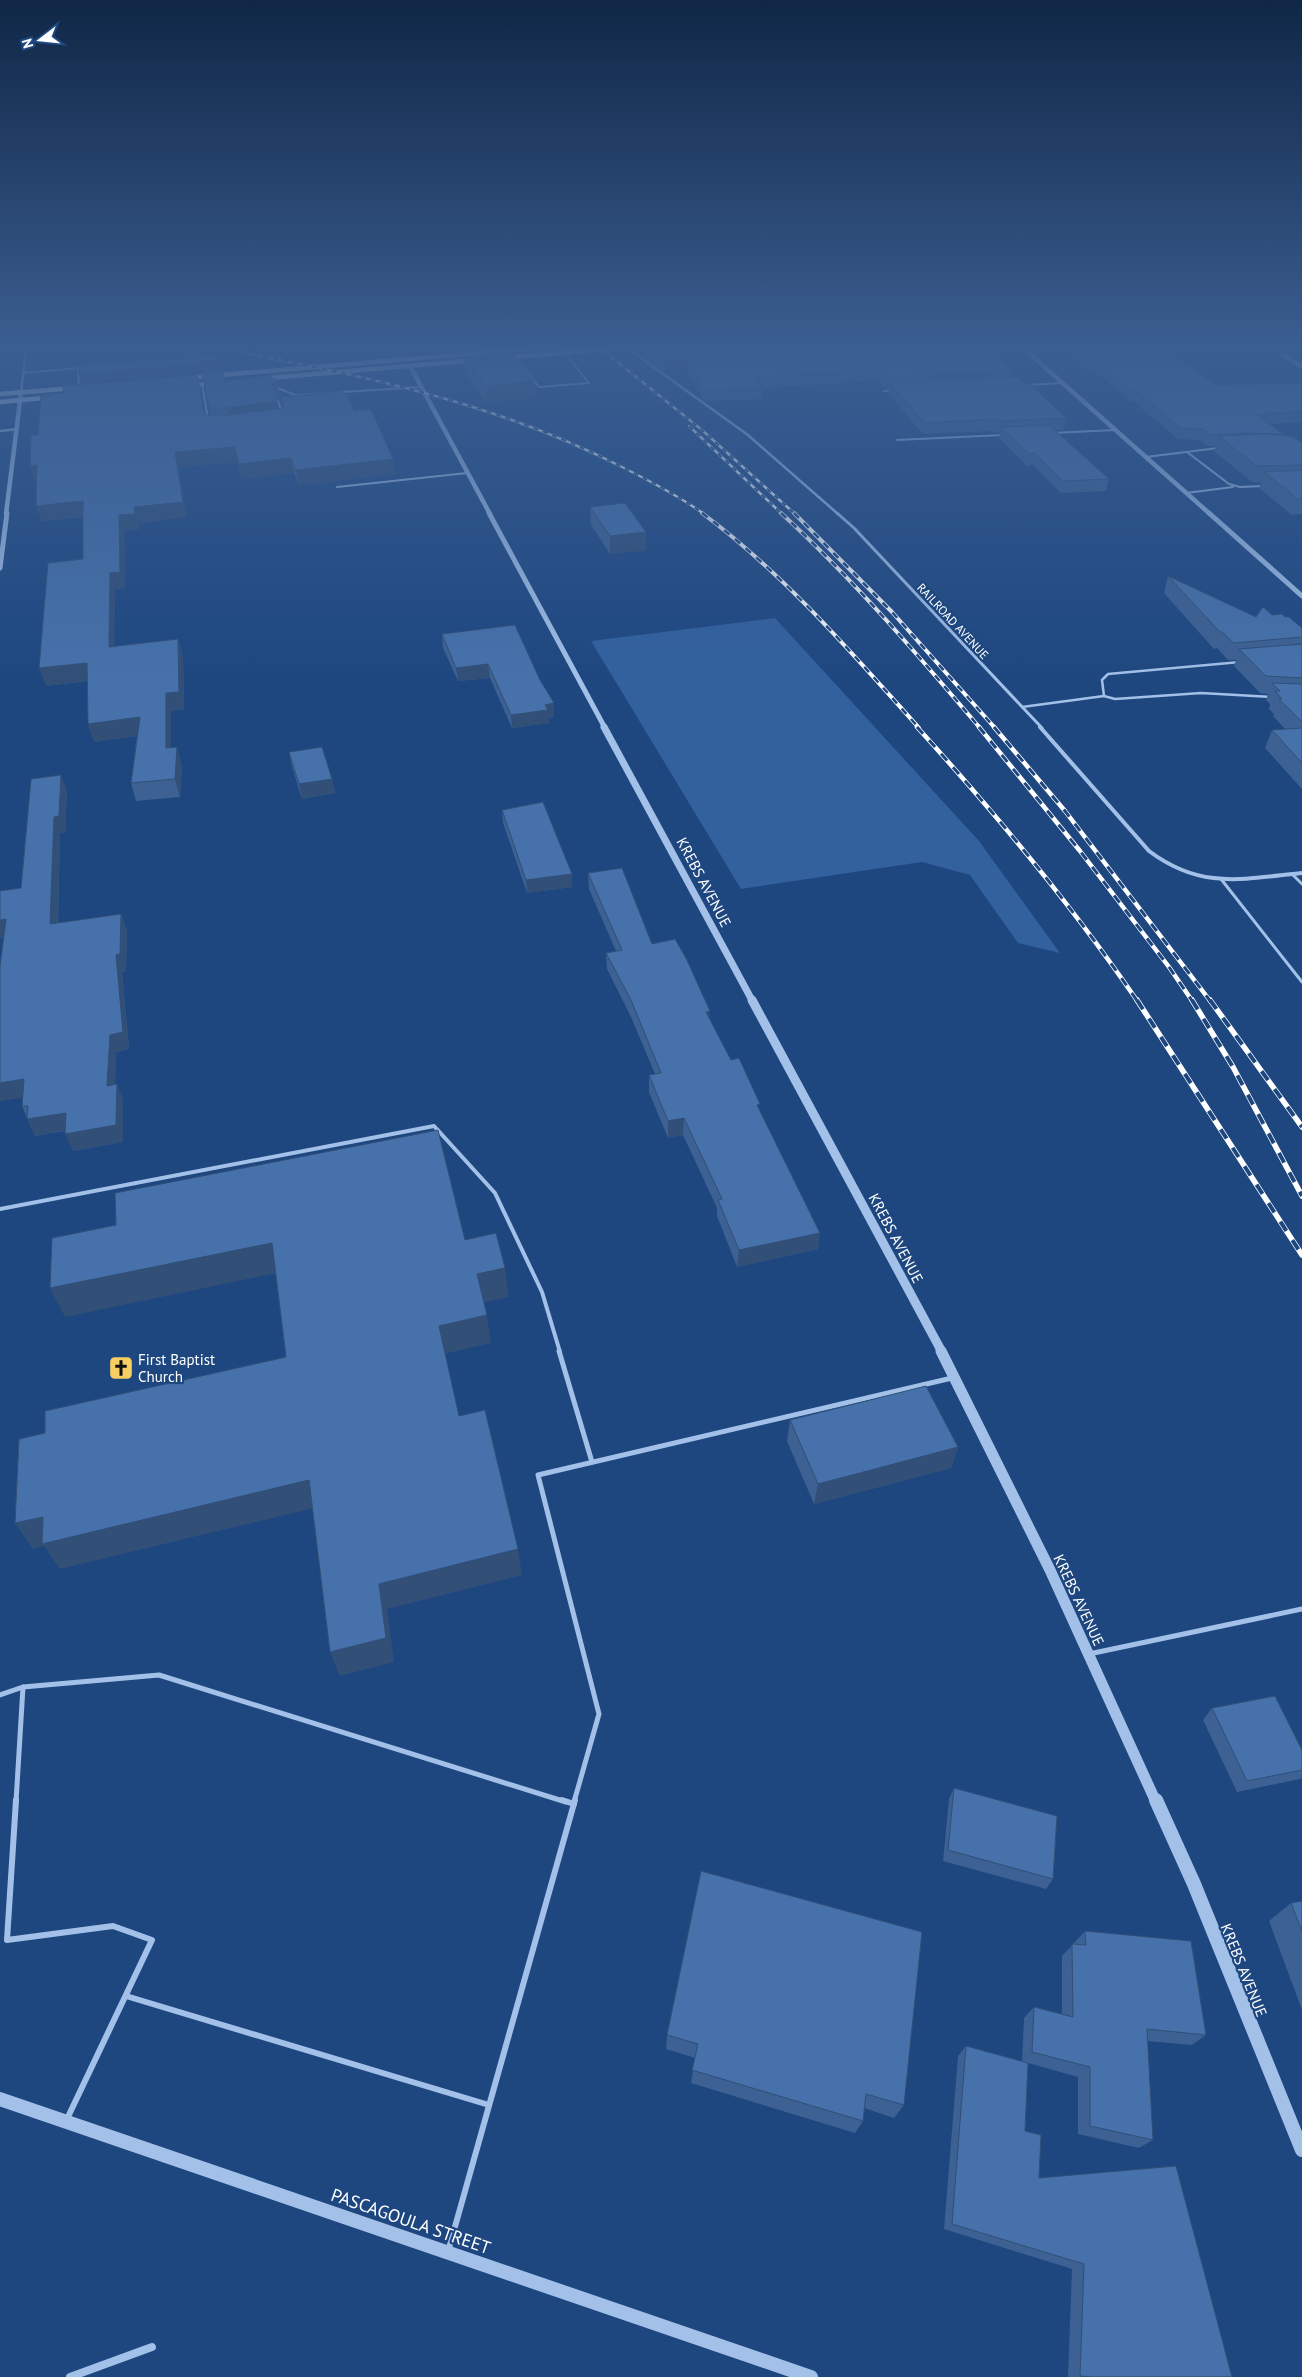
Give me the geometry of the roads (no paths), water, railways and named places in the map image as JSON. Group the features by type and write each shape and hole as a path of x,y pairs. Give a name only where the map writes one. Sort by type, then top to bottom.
{"street":[{"path":"0,568 14,458"},
{"name":"KREBS AVENUE","path":"459,458 955,1377 1050,1570 1194,1884 1302,2150"},
{"name":"RAILROAD AVENUE","path":"774,458 811,488 854,528 1022,707 1149,851 1167,864 1186,873 1205,878 1220,879 1302,873"},
{"path":"1147,458 1302,596"},
{"path":"0,512 7,511"},
{"name":"PASCAGOULA STREET","path":"0,2099 811,2377"},
{"path":"70,2377 152,2347"}],"lane":[{"path":"1195,458 1234,486"},
{"path":"337,487 467,473"},
{"path":"1186,493 1234,486 1269,486"},
{"path":"1104,696 1102,680 1108,674 1240,662"},
{"path":"1022,707 1104,696 1114,699 1201,693 1278,698"},
{"path":"1292,874 1302,884"},
{"path":"1220,879 1302,982"},
{"path":"0,1209 434,1126 495,1193 542,1292 592,1462"},
{"path":"448,2253 599,1714 538,1475 955,1377"},
{"path":"1088,1654 1302,1609"},
{"path":"0,1695 23,1687 159,1675 574,1804"},
{"path":"23,1687 7,1940 112,1926 152,1940 66,2122"},
{"path":"126,1996 489,2105"}],"railway":[{"path":"603,458 654,483 704,514"},
{"path":"723,458 782,514"},
{"path":"733,458 795,514"},
{"path":"702,513 789,588 919,728"},
{"path":"781,513 859,591 980,728"},
{"path":"795,514 892,612 995,728"},
{"path":"917,727 1032,860 1113,966 1138,1002"},
{"path":"979,727 1080,851 1169,967 1193,1002"},
{"path":"994,727 1065,811 1211,1002"},
{"path":"1137,1000 1302,1255"},
{"path":"1192,1000 1233,1067 1302,1196"},
{"path":"1210,1000 1302,1127"}],"place":[{"name":"First Baptist Church","path":"121,1368"}]}
